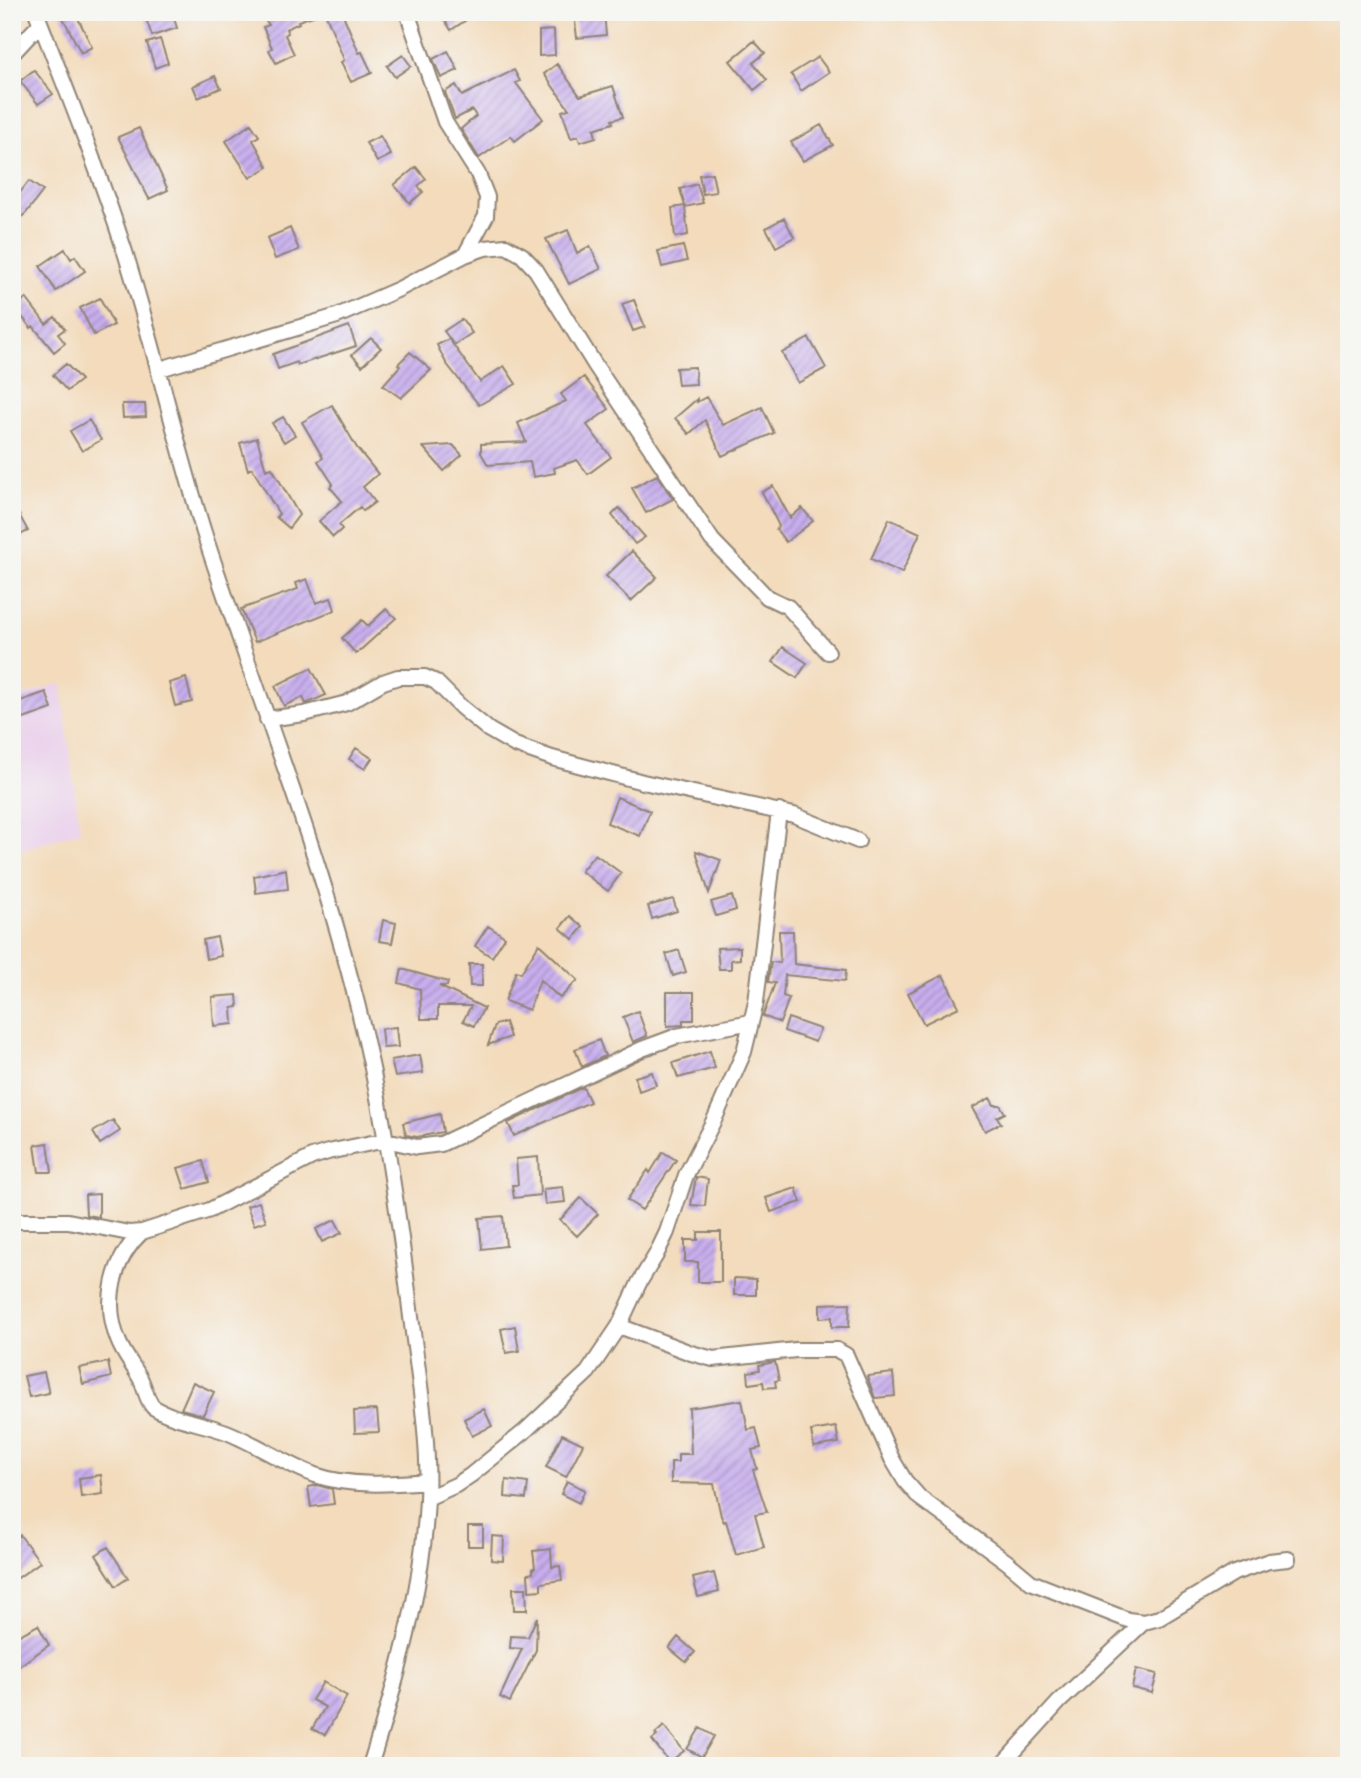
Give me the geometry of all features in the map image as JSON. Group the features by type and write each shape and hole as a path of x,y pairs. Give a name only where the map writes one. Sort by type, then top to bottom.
{"street":[{"path":"407,12 445,122 478,174 487,197 486,216 465,255"},
{"path":"12,54 38,18"},
{"path":"38,18 115,223 160,369 200,519 332,915 353,986 386,1140 419,1380 427,1499 411,1616 385,1720 370,1766"},
{"path":"160,369 337,316 400,289 465,255 485,248 506,246 522,256 536,270 595,365 712,540 767,597 788,607 828,652"},
{"path":"267,719 304,714 347,703 383,682 398,677 425,677 436,682 489,730 515,745 552,758 643,782 779,811 858,841"},
{"path":"427,1499 471,1475 559,1401 588,1372 619,1326 667,1232 686,1175 744,1052 770,897 779,811"},
{"path":"12,1221 68,1221 129,1233 142,1232 210,1210 312,1157 386,1140 417,1147 441,1144 642,1049 677,1036 751,1022"},
{"path":"142,1232 130,1244 116,1272 111,1307 118,1341 139,1376 153,1407 226,1432 312,1474 331,1480 427,1482"},
{"path":"619,1326 713,1359 796,1350 837,1350 846,1355 892,1459 905,1481 920,1498 1031,1582 1117,1616 1144,1622 1159,1618 1234,1573 1269,1561 1289,1559"},
{"path":"1001,1766 1059,1702 1144,1622"}],"shaded area":[{"path":"61,683 80,831 12,853 12,700"}],"building":[{"path":"60,12 75,12 92,47 81,53"},
{"path":"172,12 177,28 152,36 146,19"},
{"path":"260,12 319,14 298,21 299,23 286,29 288,33 285,35 294,54 276,63 269,50 272,48 263,27 269,25"},
{"path":"325,12 342,12 359,53 362,52 372,73 351,82 341,62 344,60"},
{"path":"440,12 478,12 451,30"},
{"path":"574,12 604,12 606,35 577,38"},
{"path":"554,30 555,55 539,56 539,31"},
{"path":"160,39 168,63 155,68 147,43"},
{"path":"754,41 765,53 753,63 767,80 754,90 730,61"},
{"path":"448,51 458,70 441,78 433,59"},
{"path":"403,55 411,66 395,77 387,66"},
{"path":"818,57 829,72 801,91 791,74"},
{"path":"557,64 580,96 613,86 623,117 594,129 596,137 580,142 578,136 571,138 562,111 569,109 544,74"},
{"path":"34,70 53,94 38,104 20,81"},
{"path":"514,70 520,81 516,83 543,119 515,141 511,136 479,158 461,129 476,116 472,110 455,119 445,92 456,85 462,96"},
{"path":"215,76 221,88 198,98 193,86"},
{"path":"251,124 259,136 253,140 268,167 250,178 226,141"},
{"path":"821,125 833,145 803,161 791,142"},
{"path":"139,128 168,190 149,199 118,137"},
{"path":"380,136 391,155 377,162 366,143"},
{"path":"416,167 426,179 418,186 423,192 410,203 394,185"},
{"path":"712,173 716,192 703,194 699,175"},
{"path":"29,181 43,191 26,213 12,225 12,203"},
{"path":"697,184 703,203 685,207 688,235 675,237 672,208 685,206 680,189"},
{"path":"784,218 794,237 776,247 766,228"},
{"path":"290,228 299,250 275,259 267,238"},
{"path":"568,230 577,253 590,246 601,269 569,284 546,239"},
{"path":"683,246 687,261 662,267 658,251"},
{"path":"65,249 71,259 75,256 85,271 56,291 40,266"},
{"path":"26,298 46,324 55,317 65,329 58,334 65,343 54,352 14,307"},
{"path":"100,298 114,325 94,335 80,308"},
{"path":"634,300 645,327 633,331 622,304"},
{"path":"462,319 472,333 454,345 444,331"},
{"path":"349,326 356,346 278,369 273,354"},
{"path":"371,338 381,348 362,366 352,355"},
{"path":"809,338 826,368 798,383 782,353"},
{"path":"449,339 480,382 504,366 516,384 479,405 446,363 437,345"},
{"path":"410,352 431,370 401,398 383,385"},
{"path":"66,364 81,380 67,391 53,375"},
{"path":"695,367 696,384 678,385 676,368"},
{"path":"584,377 609,409 587,425 611,457 588,474 577,460 554,468 555,473 533,477 530,462 488,465 481,453 481,444 526,442 518,423 566,401 561,394"},
{"path":"706,397 723,425 762,407 774,433 722,456 705,420 689,434 675,418 697,399 697,402"},
{"path":"122,404 145,404 146,417 123,418"},
{"path":"332,405 357,448 378,474 363,487 375,502 363,511 360,507 339,525 342,529 333,537 319,521 342,501 330,487 333,484 318,461 323,458 302,422"},
{"path":"283,417 295,435 284,442 272,423"},
{"path":"89,420 101,440 82,451 70,431"},
{"path":"257,438 266,470 272,468 299,515 289,528 276,517 279,514 252,468 248,470 240,443"},
{"path":"453,445 462,455 444,471 423,447"},
{"path":"657,475 673,499 646,513 632,488"},
{"path":"773,486 790,518 802,508 813,521 786,542 776,529 779,526 762,492"},
{"path":"12,502 28,531 12,539"},
{"path":"619,508 645,537 635,544 612,515"},
{"path":"889,519 920,533 902,573 871,559"},
{"path":"632,551 657,577 631,601 606,576"},
{"path":"307,579 316,603 331,598 335,610 255,642 241,609 298,589 296,583"},
{"path":"386,609 396,618 356,654 342,638 362,620 368,626"},
{"path":"783,647 807,663 797,678 773,662"},
{"path":"311,668 326,695 306,704 303,697 284,706 275,686"},
{"path":"186,678 192,702 175,706 169,683"},
{"path":"46,692 52,709 12,723 12,704"},
{"path":"356,748 372,758 365,769 349,759"},
{"path":"617,797 650,811 640,836 607,823"},
{"path":"696,851 721,860 709,893"},
{"path":"595,854 621,873 608,891 581,871"},
{"path":"286,869 288,889 256,893 254,876"},
{"path":"732,896 736,910 716,916 711,902"},
{"path":"673,899 677,911 652,919 648,906"},
{"path":"570,916 583,927 573,939 560,928"},
{"path":"383,920 396,923 392,943 379,941"},
{"path":"488,926 505,937 492,957 475,946"},
{"path":"779,931 793,931 794,964 846,970 845,981 785,975 783,996 789,998 780,1023 763,1016 775,983 768,982 771,962 780,963"},
{"path":"217,937 221,956 206,959 203,940"},
{"path":"539,944 578,980 560,998 540,980 529,1010 505,1001 516,971 521,973"},
{"path":"740,947 740,959 731,960 731,969 719,969 717,948"},
{"path":"679,950 686,972 673,976 666,954"},
{"path":"469,964 482,964 482,986 470,986"},
{"path":"402,969 448,982 447,986 439,986 484,1008 474,1026 463,1021 471,1006 438,1006 438,1019 421,1019 420,989 399,983"},
{"path":"943,975 959,1007 924,1024 908,993"},
{"path":"667,992 694,992 694,1020 683,1020 683,1025 667,1026"},
{"path":"237,995 238,1007 232,1008 233,1024 214,1026 212,997"},
{"path":"638,1011 647,1036 633,1042 623,1017"},
{"path":"788,1018 820,1029 815,1042 784,1031"},
{"path":"505,1022 510,1037 488,1045 495,1025"},
{"path":"396,1027 398,1047 383,1048 381,1029"},
{"path":"599,1040 605,1056 582,1067 575,1049"},
{"path":"710,1051 715,1068 678,1078 673,1063"},
{"path":"420,1055 423,1073 395,1077 391,1060"},
{"path":"652,1072 656,1085 639,1091 635,1077"},
{"path":"583,1087 590,1102 514,1136 508,1123"},
{"path":"990,1098 994,1105 1000,1105 1005,1113 997,1117 1001,1123 985,1131 972,1108"},
{"path":"440,1114 443,1132 417,1137 406,1135 403,1123"},
{"path":"113,1120 120,1131 100,1144 93,1132"},
{"path":"48,1143 52,1172 39,1172 35,1145"},
{"path":"663,1152 676,1160 642,1210 627,1200 648,1170 650,1173"},
{"path":"538,1157 540,1195 514,1198 512,1185 518,1185 516,1159"},
{"path":"203,1161 209,1182 185,1189 178,1168"},
{"path":"696,1177 708,1179 705,1206 691,1205"},
{"path":"563,1187 565,1202 545,1204 543,1189"},
{"path":"796,1188 801,1202 771,1212 766,1198"},
{"path":"99,1194 99,1217 86,1215 85,1195"},
{"path":"581,1198 598,1214 577,1236 560,1220"},
{"path":"259,1202 266,1221 254,1225 247,1206"},
{"path":"503,1216 506,1246 482,1249 479,1218"},
{"path":"335,1220 342,1233 322,1242 316,1229"},
{"path":"698,1232 721,1232 721,1282 698,1282 698,1262 685,1262 685,1240 698,1240"},
{"path":"734,1278 756,1279 756,1295 734,1295"},
{"path":"850,1303 849,1327 832,1327 832,1317 820,1318 820,1304"},
{"path":"515,1326 519,1351 506,1353 501,1329"},
{"path":"108,1362 111,1377 83,1384 79,1368"},
{"path":"775,1362 779,1380 775,1381 776,1387 764,1388 763,1382 749,1384 748,1372 760,1370 759,1365"},
{"path":"44,1372 49,1393 29,1397 24,1376"},
{"path":"893,1373 895,1396 875,1398 867,1376"},
{"path":"193,1382 214,1392 203,1415 181,1409"},
{"path":"742,1400 748,1430 756,1428 761,1448 752,1450 757,1469 753,1470 767,1512 755,1514 764,1547 736,1555 726,1521 724,1522 721,1516 714,1484 671,1483 671,1462 678,1462 678,1454 691,1454 689,1408"},
{"path":"484,1409 492,1426 472,1436 464,1419"},
{"path":"377,1410 379,1432 355,1433 354,1411"},
{"path":"836,1427 839,1443 814,1447 811,1431"},
{"path":"562,1434 583,1444 566,1477 546,1467"},
{"path":"101,1475 103,1494 81,1497 79,1478"},
{"path":"506,1480 528,1483 526,1499 505,1497"},
{"path":"567,1481 585,1490 579,1503 561,1494"},
{"path":"317,1485 332,1489 334,1504 311,1507 308,1487"},
{"path":"468,1526 483,1526 483,1546 468,1546"},
{"path":"20,1535 40,1562 12,1582 12,1540"},
{"path":"492,1536 504,1537 503,1561 491,1560"},
{"path":"108,1547 128,1578 116,1586 96,1555"},
{"path":"551,1549 552,1567 560,1566 562,1580 541,1583 541,1590 529,1591 528,1574 533,1573 535,1568 533,1551"},
{"path":"714,1573 719,1592 698,1597 693,1578"},
{"path":"513,1588 526,1588 527,1610 514,1610"},
{"path":"537,1617 536,1650 510,1702 500,1697 522,1649 510,1648 511,1636 528,1637"},
{"path":"38,1625 49,1645 12,1671 12,1639"},
{"path":"678,1637 695,1652 686,1662 669,1648"},
{"path":"1136,1669 1157,1674 1152,1693 1132,1688"},
{"path":"323,1682 347,1696 325,1735 312,1729 325,1707 312,1700"},
{"path":"664,1726 684,1751 669,1762 652,1740"},
{"path":"700,1728 714,1736 702,1757 687,1749"}]}
